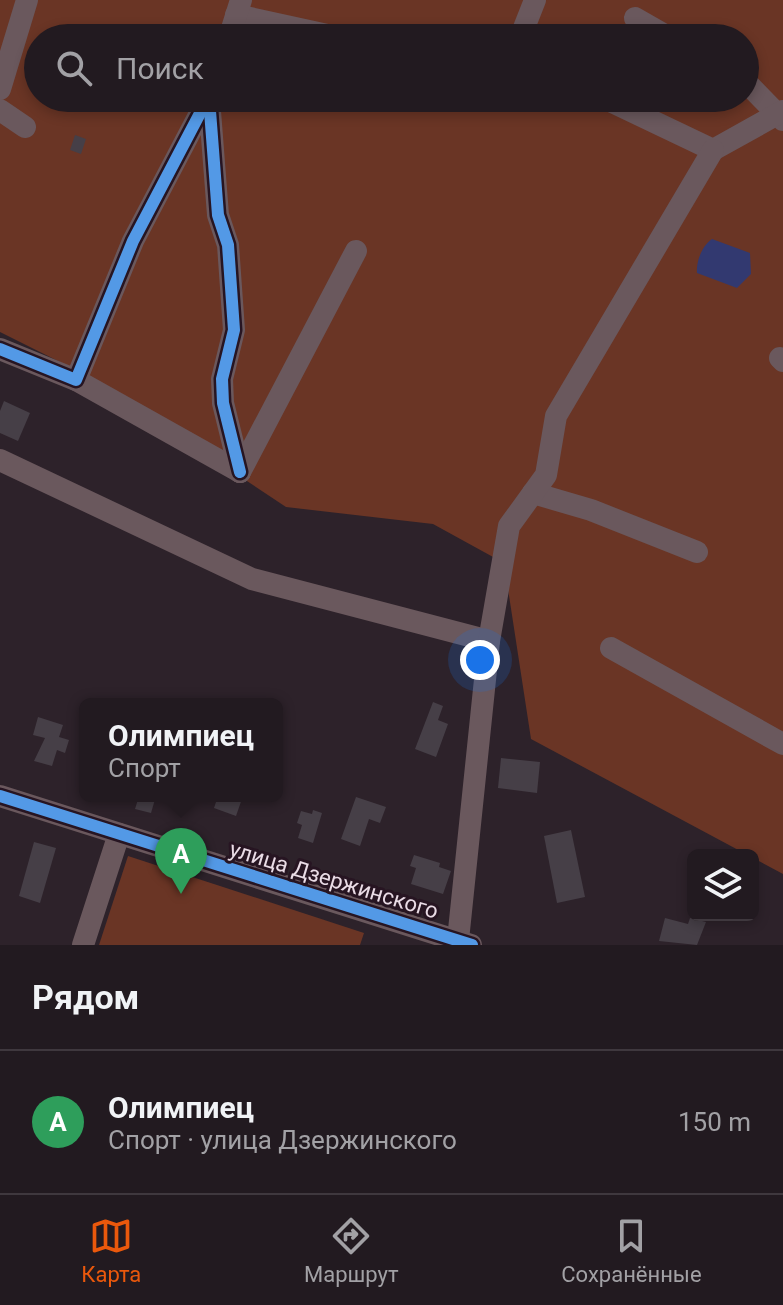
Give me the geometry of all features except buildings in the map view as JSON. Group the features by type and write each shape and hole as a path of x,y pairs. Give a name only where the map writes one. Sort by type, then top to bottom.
{"street":[{"path":"0,89 27,0"},
{"path":"526,24 535,0"},
{"path":"239,8 293,24"},
{"path":"635,18 646,24"},
{"path":"465,943 489,641 509,526 546,475 556,416 713,150 782,115 759,94"},
{"path":"0,110 25,127"},
{"path":"76,380 133,241 202,112"},
{"path":"210,112 218,215 228,245 234,330 222,379 223,403 240,472"},
{"path":"633,112 713,150"},
{"path":"240,472 356,251"},
{"path":"0,349 76,380 240,472"},
{"path":"0,460 252,579 489,641"},
{"path":"533,493 591,510 697,552"},
{"path":"611,648 783,744"},
{"name":"улица Дзержинского","path":"0,796 465,943"},
{"path":"83,945 119,834"}],"shaded area":[{"path":"0,0 783,0 783,874 759,861 759,849 736,849 531,739 504,563 433,524 286,507 90,377 0,332"},
{"path":"128,856 364,933 360,945 99,945"}],"water":[{"path":"712,239 750,253 751,274 737,288 697,273 700,254"}],"cycle path":[{"path":"0,349 76,380 133,241 201,112"},
{"path":"210,112 218,215 228,245 234,330 222,379 223,403 240,472"},
{"path":"0,796 472,945"}],"place":[{"name":"Олимпиец","path":"181,894"}]}
